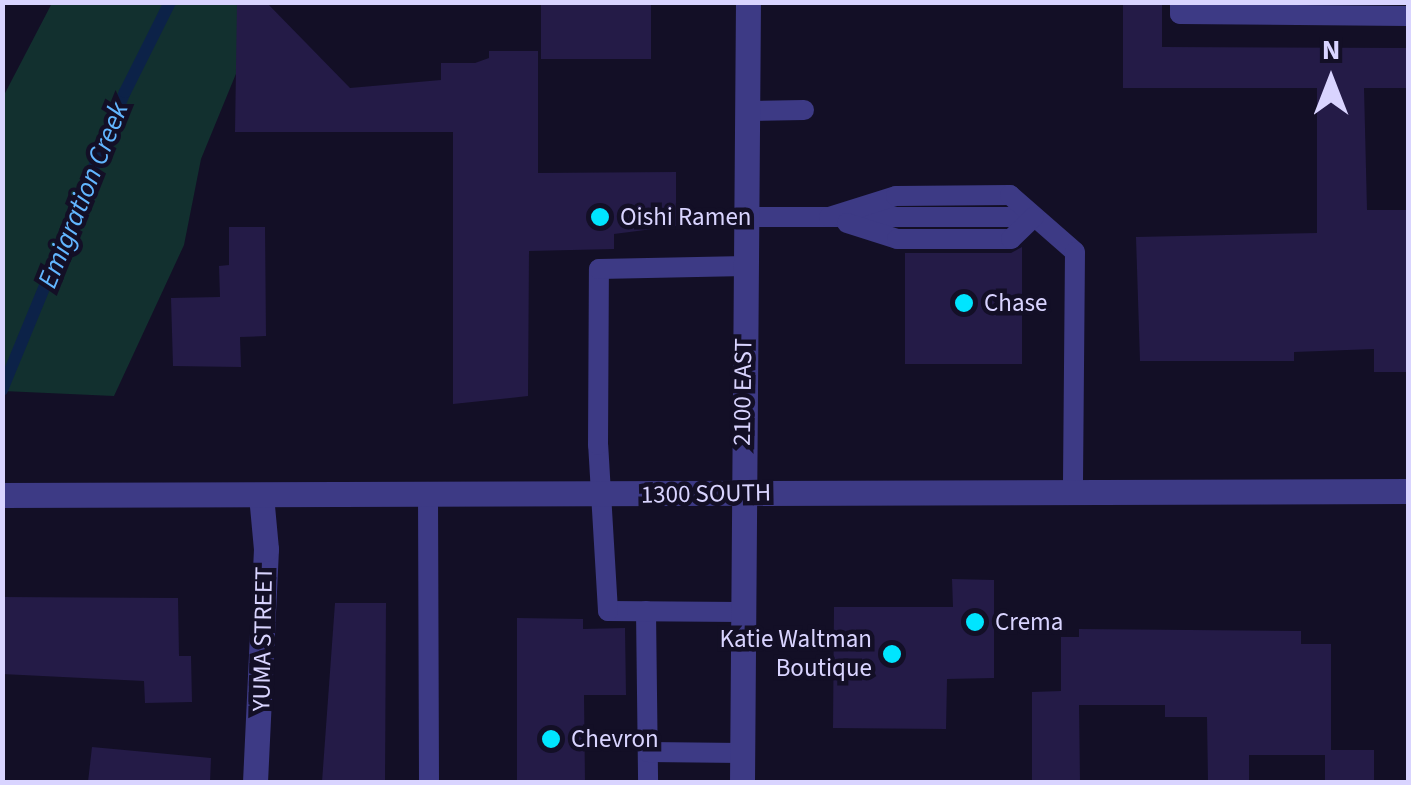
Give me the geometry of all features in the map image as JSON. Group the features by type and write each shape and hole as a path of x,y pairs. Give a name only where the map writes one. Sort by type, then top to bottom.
{"street":[{"name":"2100 EAST","path":"742,782 740,612 748,2"},
{"name":"1300 SOUTH","path":"2,495 1408,490"},
{"name":"YUMA STREET","path":"255,782 266,549 261,495"}],"lane":[{"path":"1180,2 1180,14 1408,16"},
{"path":"748,111 804,110"},
{"path":"828,218 896,196 1010,195 1076,252 1073,492"},
{"path":"747,218 828,218 896,239 1011,239 1034,218"},
{"path":"740,612 608,611 602,495 600,268 746,266"},
{"path":"428,495 429,782"},
{"path":"646,611 648,782"},
{"path":"648,752 742,753"}],"green space":[{"path":"52,3 265,3 201,159 184,245 114,396 3,391 3,97"}],"building":[{"path":"237,2 266,2 350,88 441,80 441,63 475,63 489,58 489,51 538,51 538,173 676,172 676,226 614,234 614,249 529,251 528,396 453,404 453,132 235,132"},
{"path":"541,2 651,2 651,59 541,59"},
{"path":"1123,2 1162,2 1162,47 1408,48 1408,88 1364,88 1367,210 1408,210 1408,372 1374,372 1374,349 1294,352 1294,361 1140,361 1136,237 1317,233 1317,88 1123,88"},
{"path":"229,227 265,227 266,336 240,337 241,367 173,366 171,298 220,297 219,266 229,265"},
{"name":"Chase","path":"1022,247 1022,364 905,364 905,253 1011,253"},
{"path":"952,579 994,580 994,678 947,679 946,729 833,728 834,607 953,607"},
{"path":"2,597 178,598 179,656 191,656 192,702 145,703 144,681 2,674"},
{"path":"335,603 386,603 385,782 322,782"},
{"name":"Chevron","path":"517,618 583,619 583,629 625,628 626,695 584,695 585,782 517,782"},
{"path":"1079,629 1301,631 1301,644 1331,644 1331,750 1374,750 1374,782 1325,782 1325,755 1249,755 1249,782 1208,782 1207,717 1165,717 1165,705 1079,705 1080,782 1032,782 1032,692 1061,691 1061,637 1079,637"},
{"path":"92,747 211,758 210,782 88,782"}],"waterway":[{"name":"Emigration Creek","path":"2,390 125,92 170,2"}],"place":[{"name":"Oishi Ramen","path":"600,217"},
{"name":"Chase","path":"964,303"},
{"name":"Crema","path":"975,622"},
{"name":"Katie Waltman Boutique","path":"892,654"},
{"name":"Chevron","path":"551,739"}]}
